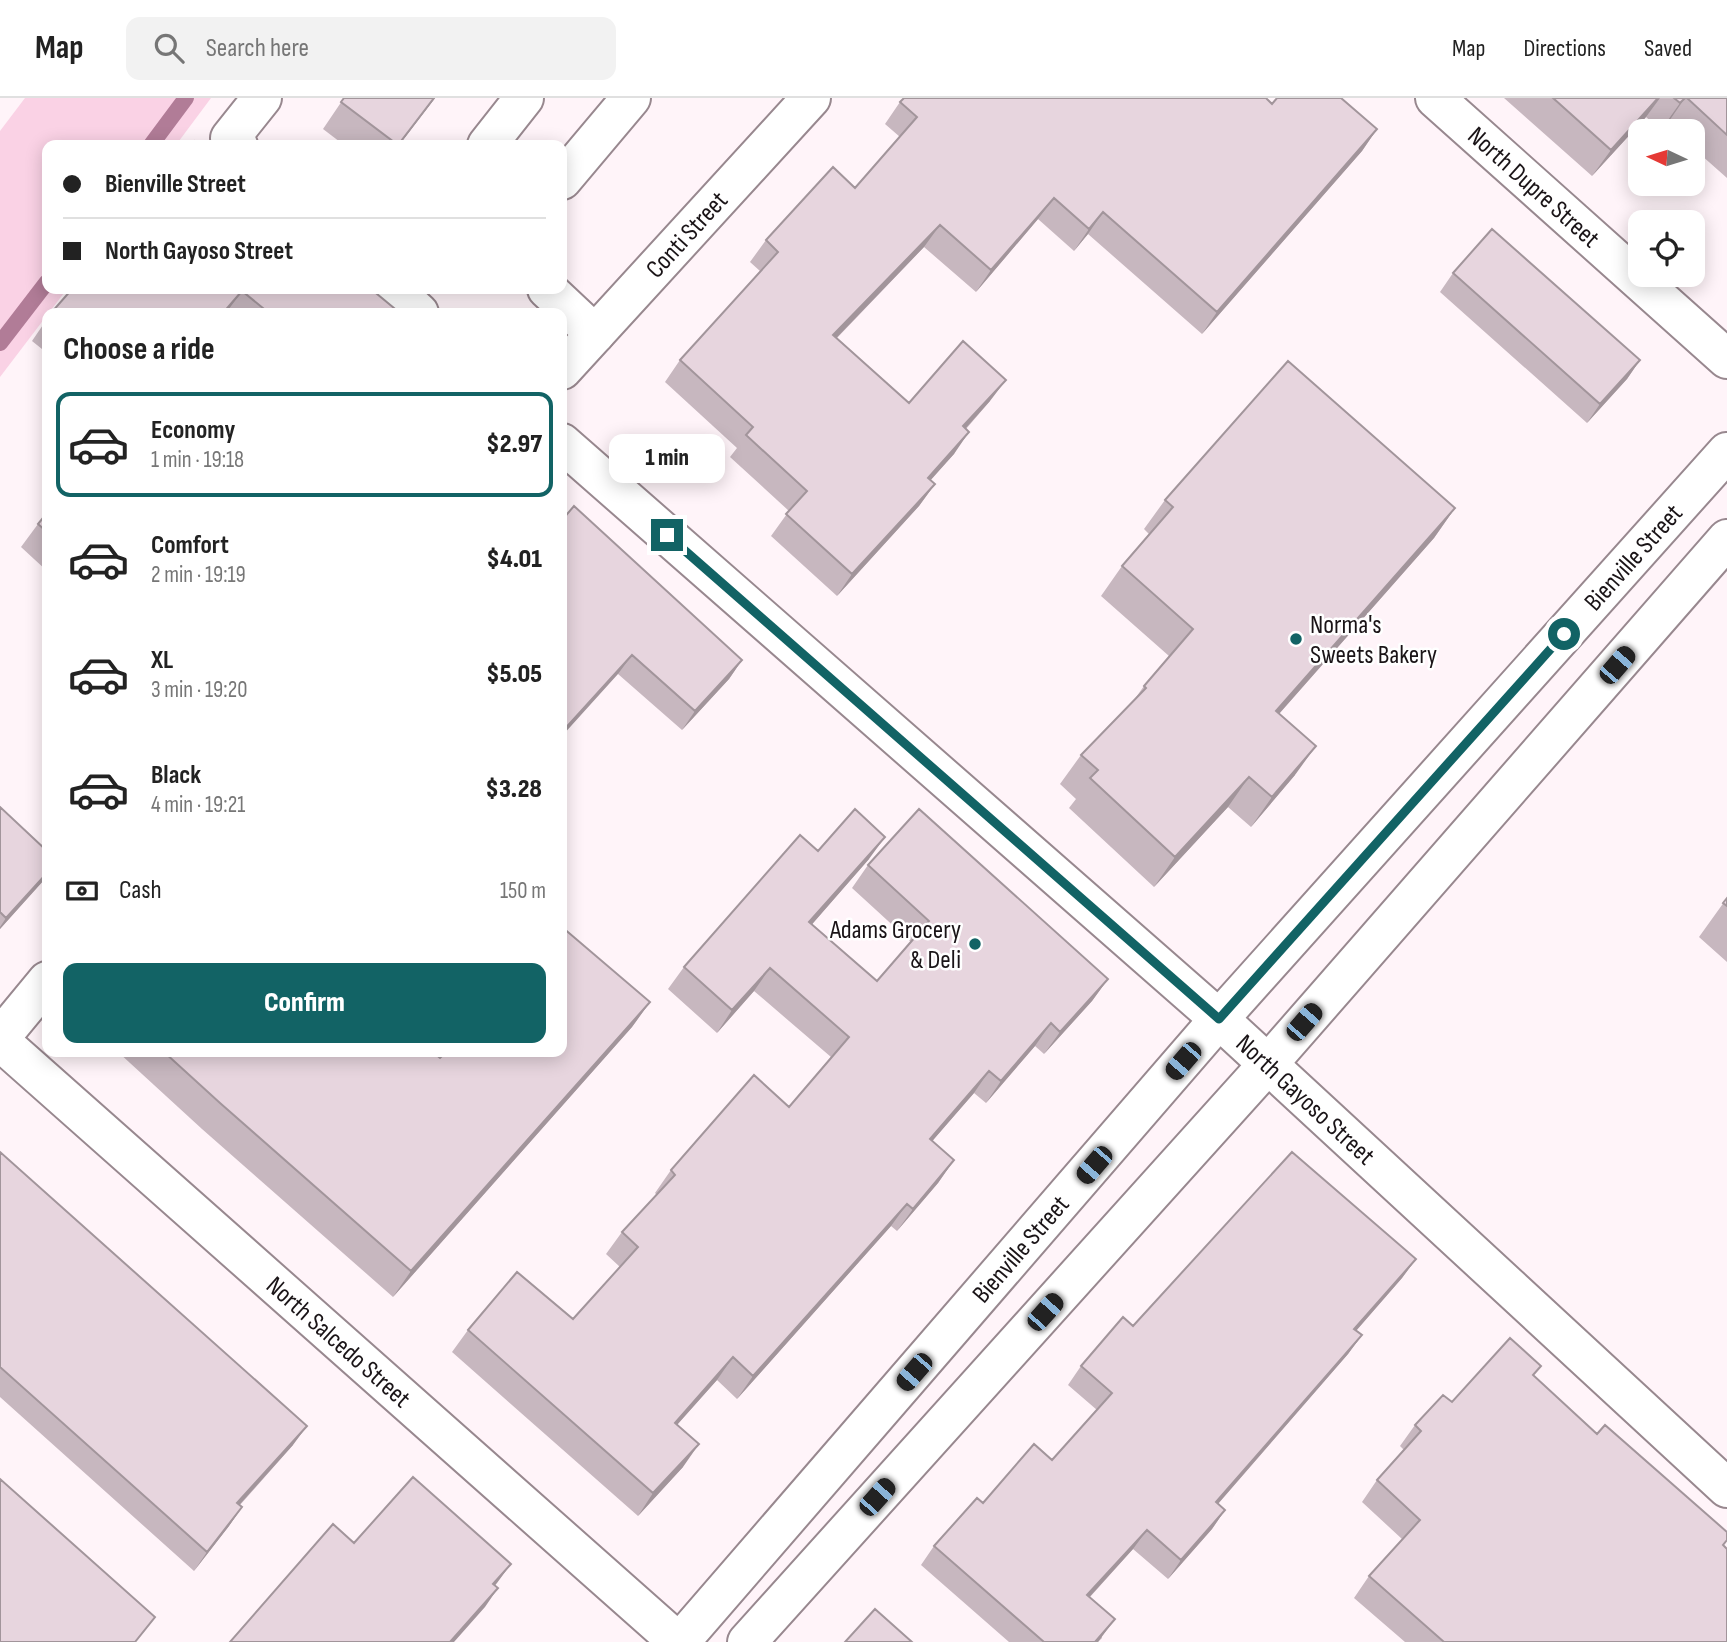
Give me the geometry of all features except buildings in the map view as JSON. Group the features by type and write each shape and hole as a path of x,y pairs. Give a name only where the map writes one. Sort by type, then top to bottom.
{"street":[{"path":"235,140 262,98"},
{"path":"491,140 524,98"},
{"path":"567,174 631,98"},
{"name":"Conti Street","path":"567,364 811,98"},
{"name":"North Dupre Street","path":"1435,98 1727,359"},
{"path":"398,294 414,308"},
{"path":"552,294 567,308"},
{"path":"567,308 594,334"},
{"name":"North Gayoso Street","path":"567,447 1219,1019 1727,1488"},
{"name":"Bienville Street","path":"679,1642 1219,1019 1727,452"},
{"path":"747,1642 1268,1064 1727,539"},
{"path":"0,1039 42,987"},
{"name":"North Salcedo Street","path":"0,1039 679,1642"}],"shaded area":[{"path":"25,98 211,98 180,140 42,140 42,294 63,294 53,308 42,308 42,322 0,377 0,131"}],"waterway":[{"path":"155,140 186,98"},
{"path":"0,343 42,288"}],"place":[{"name":"Norma's Sweets Bakery","path":"1296,639"},
{"name":"Adams Grocery & Deli","path":"975,944"}],"route":[{"path":"667,535 1219,1019 1564,634"}]}
